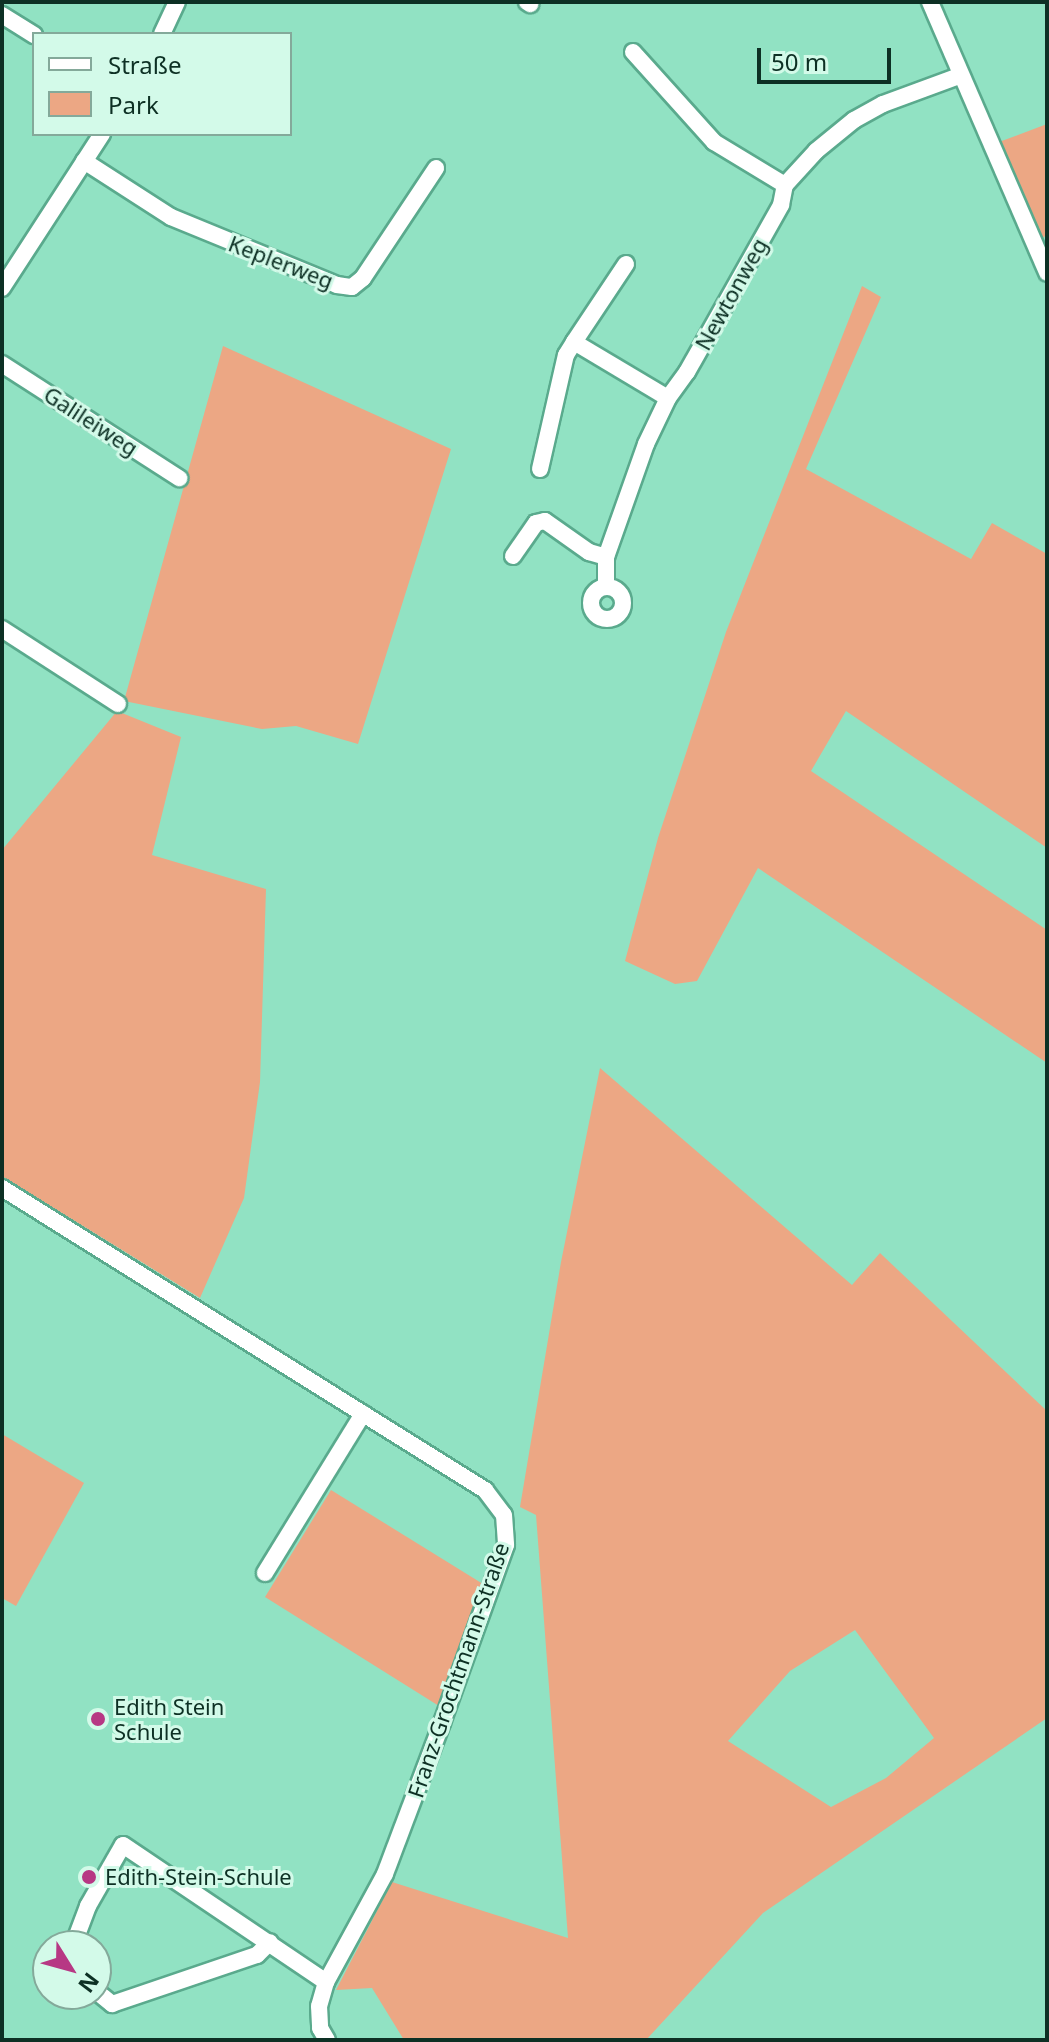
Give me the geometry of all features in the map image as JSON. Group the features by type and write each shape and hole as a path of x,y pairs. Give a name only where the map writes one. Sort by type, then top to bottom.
{"street":[{"path":"163,32 177,2"},
{"path":"930,2 959,76 1047,273"},
{"path":"2,15 32,34"},
{"path":"633,52 714,142 785,185"},
{"name":"Newtonweg","path":"606,587 606,557 646,444 668,398 687,372 781,205 785,185 816,151 854,120 883,104 959,76"},
{"path":"2,288 101,136"},
{"name":"Keplerweg","path":"84,161 171,217 325,280 352,287 363,278 436,168"},
{"path":"540,469 566,355 626,264"},
{"path":"574,342 668,398"},
{"name":"Galileiweg","path":"2,364 179,478"},
{"path":"513,556 536,523 545,521 589,552 606,557"},
{"path":"2,629 118,704"},
{"name":"Franz-Grochtmann-Straße","path":"2,1188 485,1490 504,1515 506,1545 385,1874 326,1982 319,2006 320,2028 327,2040"},
{"path":"265,1573 363,1414"},
{"path":"79,1930 88,1906 123,1845 326,1982"},
{"path":"112,2004 257,1955 270,1942"}],"green space":[{"path":"1047,124 1047,234 1043,238 999,142"},
{"path":"862,286 881,297 806,469 971,559 992,523 1047,554 1047,848 846,711 811,771 1047,930 1047,1063 758,868 697,981 675,984 625,961 658,838 726,632"},
{"path":"223,346 451,449 358,744 296,726 262,729 124,701"},
{"path":"117,711 181,737 152,855 266,889 260,1082 244,1198 200,1298 2,1176 2,850"},
{"path":"600,1068 852,1285 880,1253 1047,1411 1047,1718 763,1913 646,2040 404,2040 372,1988 336,1990 392,1882 568,1938 536,1515 520,1507 561,1262","holes":["855,1630 934,1738 886,1778 831,1807 728,1741 790,1671"]},
{"path":"2,1434 84,1483 16,1606 2,1598"},
{"path":"331,1490 483,1584 439,1706 265,1597"}],"place":[{"name":"Edith Stein Schule","path":"98,1719"},
{"name":"Edith-Stein-Schule","path":"89,1877"}]}
